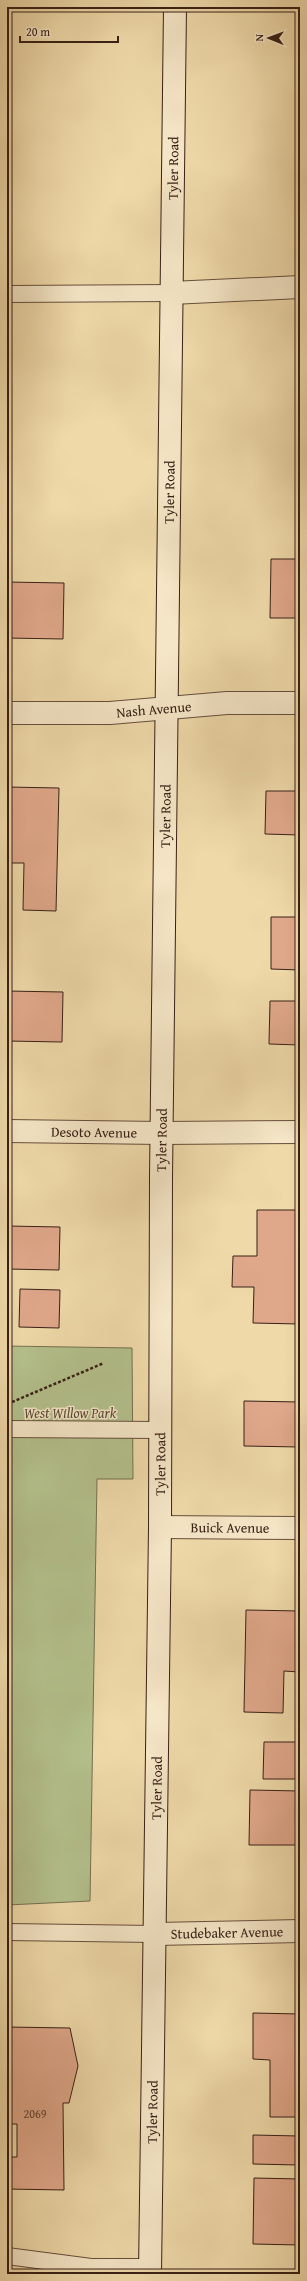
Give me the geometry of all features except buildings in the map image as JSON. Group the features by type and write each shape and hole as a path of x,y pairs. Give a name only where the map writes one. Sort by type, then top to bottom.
{"street":[{"name":"Tyler Road","path":"150,2270 160,1527 166,709 175,7"},
{"path":"172,293 300,287"},
{"name":"Nash Avenue","path":"7,713 110,713 227,703 300,702"},
{"name":"Desoto Avenue","path":"7,1131 162,1133 300,1132"},
{"name":"Buick Avenue","path":"160,1527 300,1528"},
{"name":"Studebaker Avenue","path":"155,1934 300,1931"}],"lane":[{"path":"7,294 172,293"},
{"path":"7,1429 160,1430"},
{"path":"7,1932 155,1934"},
{"path":"7,2256 91,2267 150,2270"}],"path":[{"path":"7,1405 104,1363"}],"green space":[{"name":"West Willow Park","path":"7,1346 132,1348 133,1479 97,1479 90,1901 7,1905"}]}
